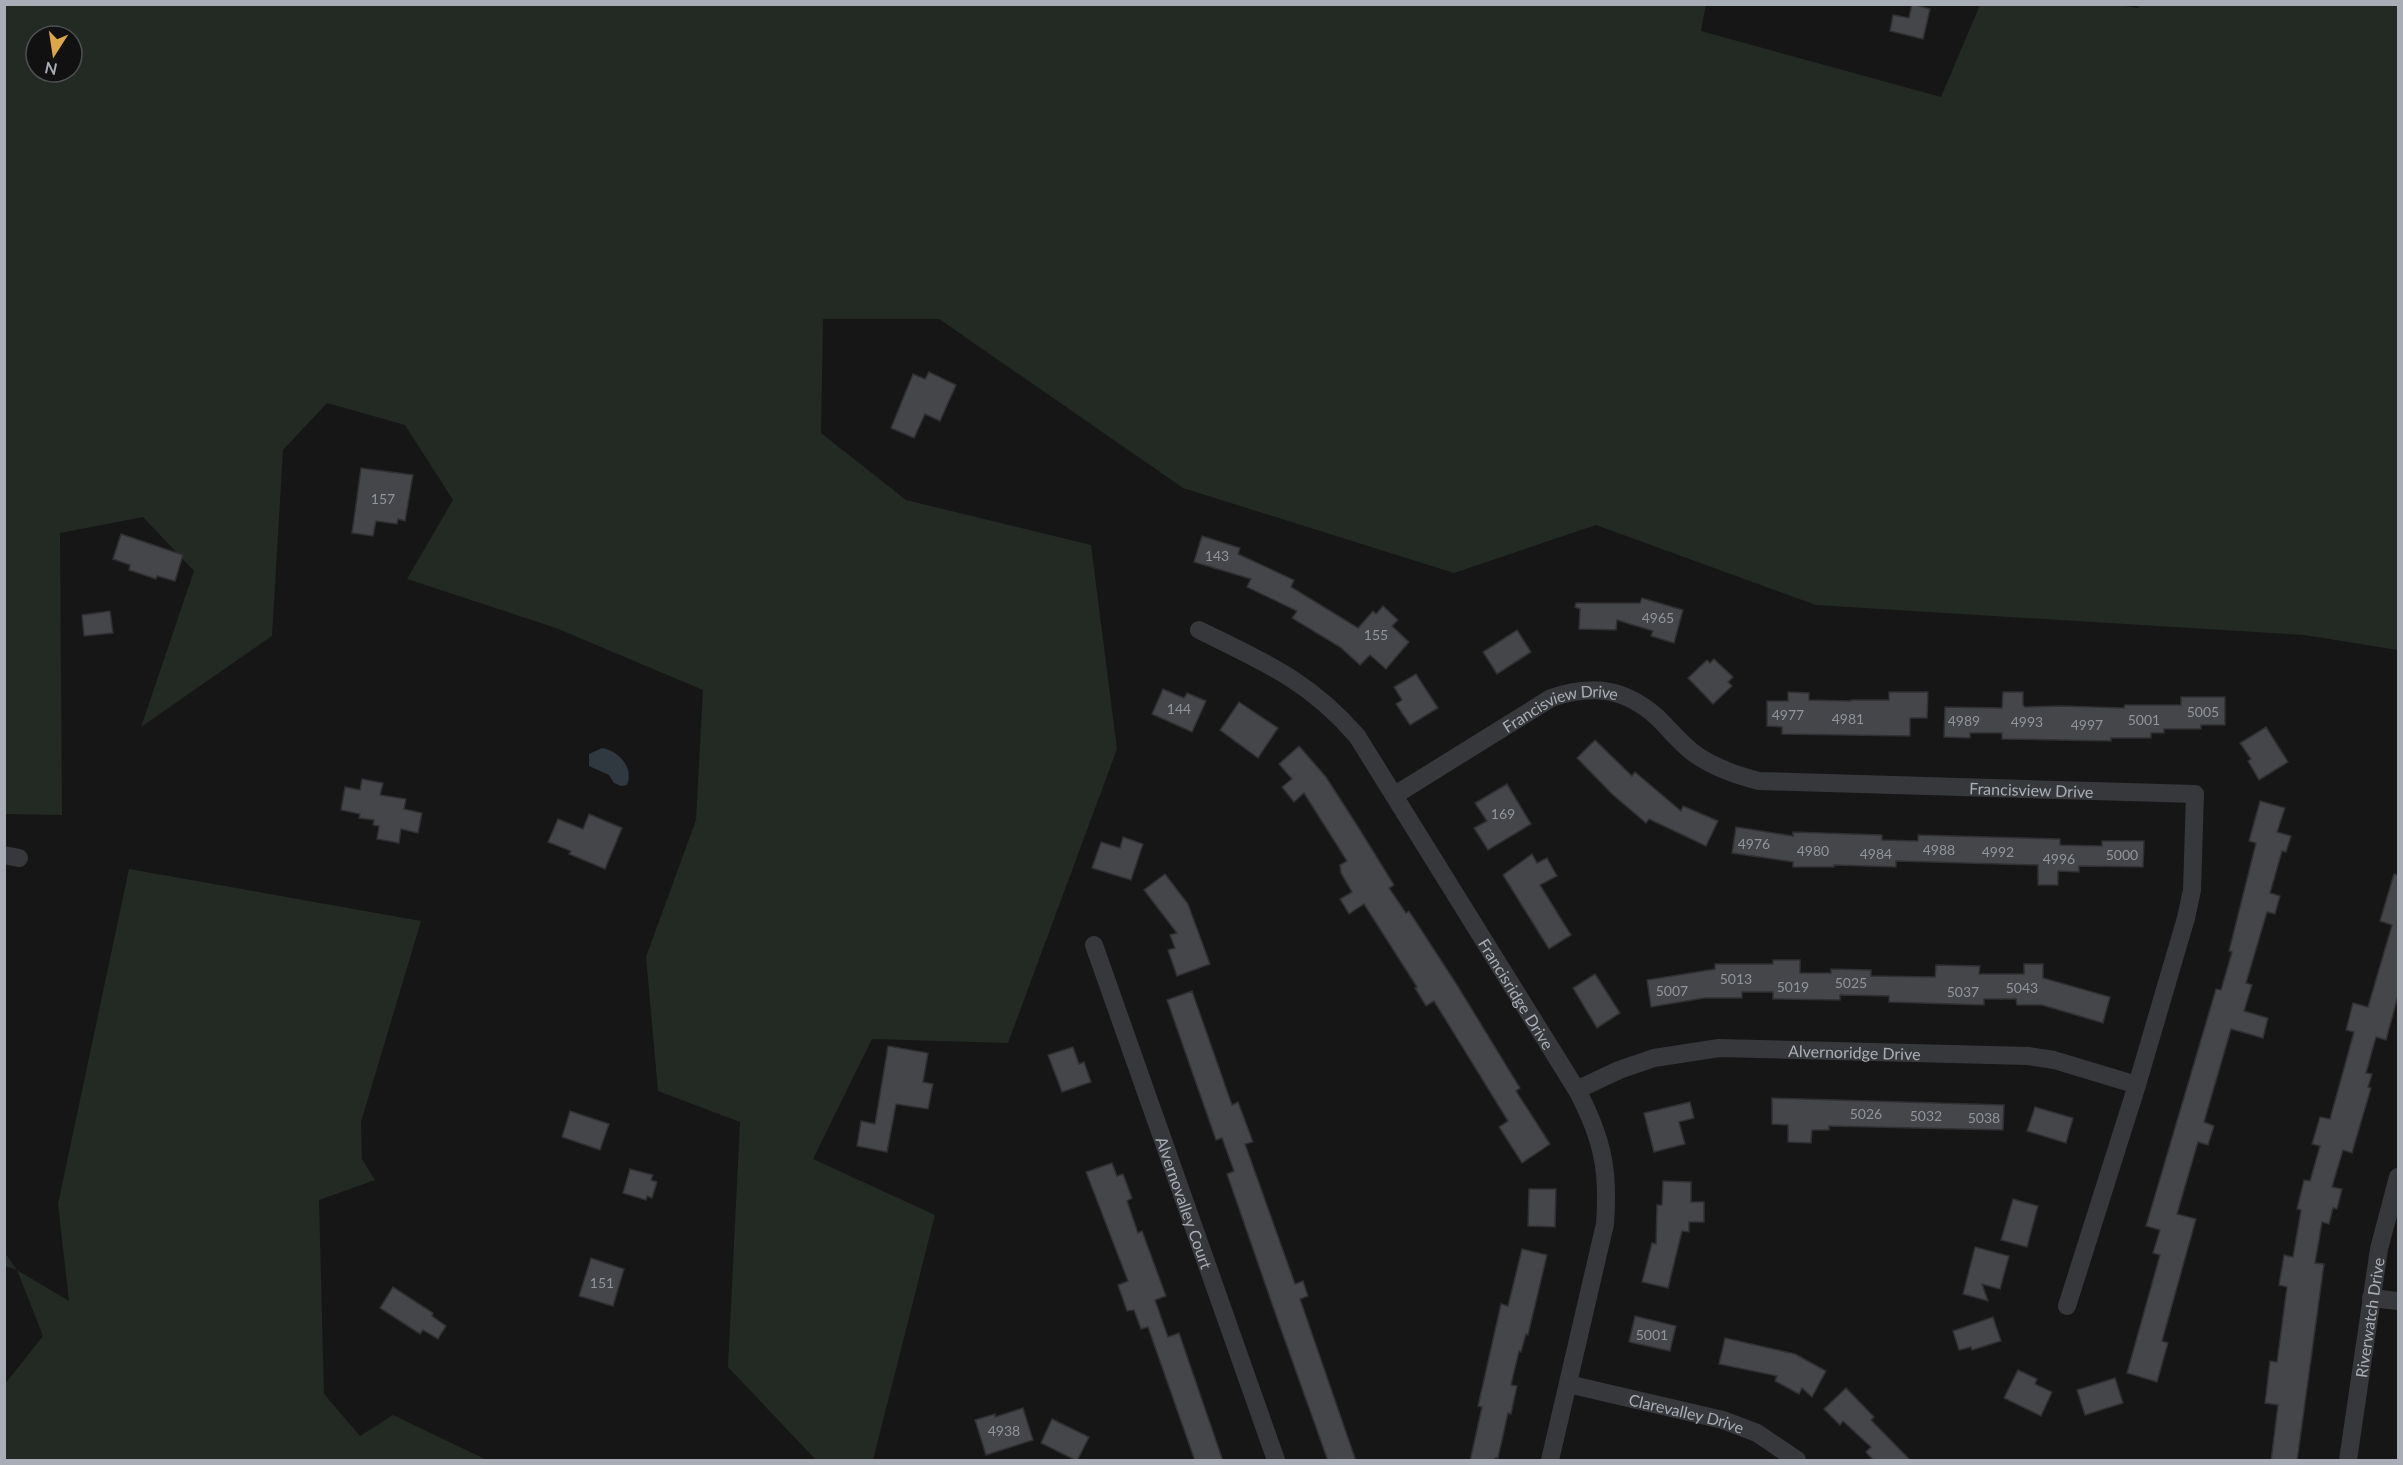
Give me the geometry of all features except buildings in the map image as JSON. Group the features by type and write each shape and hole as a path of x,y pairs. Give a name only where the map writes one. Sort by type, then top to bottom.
{"street":[{"name":"Francisridge Drive","path":"1199,630 1279,669 1310,690 1338,714 1357,736 1578,1092 1591,1118 1605,1162 1607,1193 1602,1239 1550,1461"},
{"name":"Francisview Drive","path":"1395,795 1551,698 1588,689 1607,690 1642,705 1691,751 1715,766 1759,781 2195,794 2192,890 2186,918 2137,1085 2067,1306"},
{"name":"Alvernovalley Court","path":"1094,945 1276,1461"},
{"name":"Alvernoridge Drive","path":"1578,1092 1585,1086 1619,1070 1654,1058 1719,1048 2028,1056 2054,1060 2137,1085"},
{"name":"Riverwatch Drive","path":"2348,1461 2379,1249 2398,1177"},
{"path":"2371,1298 2398,1301"},
{"name":"Clarevalley Drive","path":"1568,1384 1723,1420 1757,1434 1797,1461"}],"shaded area":[{"path":"1706,4 1701,31 1941,97 1980,5 2111,4 2137,8 2143,4 2398,5 2398,650 2304,635 1816,605 1596,525 1454,573 1183,488 939,319 823,319 821,433 906,500 1091,545 1117,749 1008,1043 872,1039 813,1159 935,1215 873,1460 816,1460 728,1367 740,1122 658,1091 646,957 696,820 703,690 556,628 407,579 453,500 405,425 327,403 283,450 272,636 141,727 194,571 143,517 60,533 62,815 5,814 5,5"},
{"path":"602,748 614,752 623,761 629,778 627,785 621,786 614,783 609,775 589,766 589,754"},
{"path":"129,869 421,921 361,1122 362,1159 375,1180 319,1200 324,1394 360,1436 393,1415 487,1460 5,1460 5,1384 43,1336 17,1270 69,1301 58,1204"},
{"path":"5,1253 17,1270 5,1266"}]}
